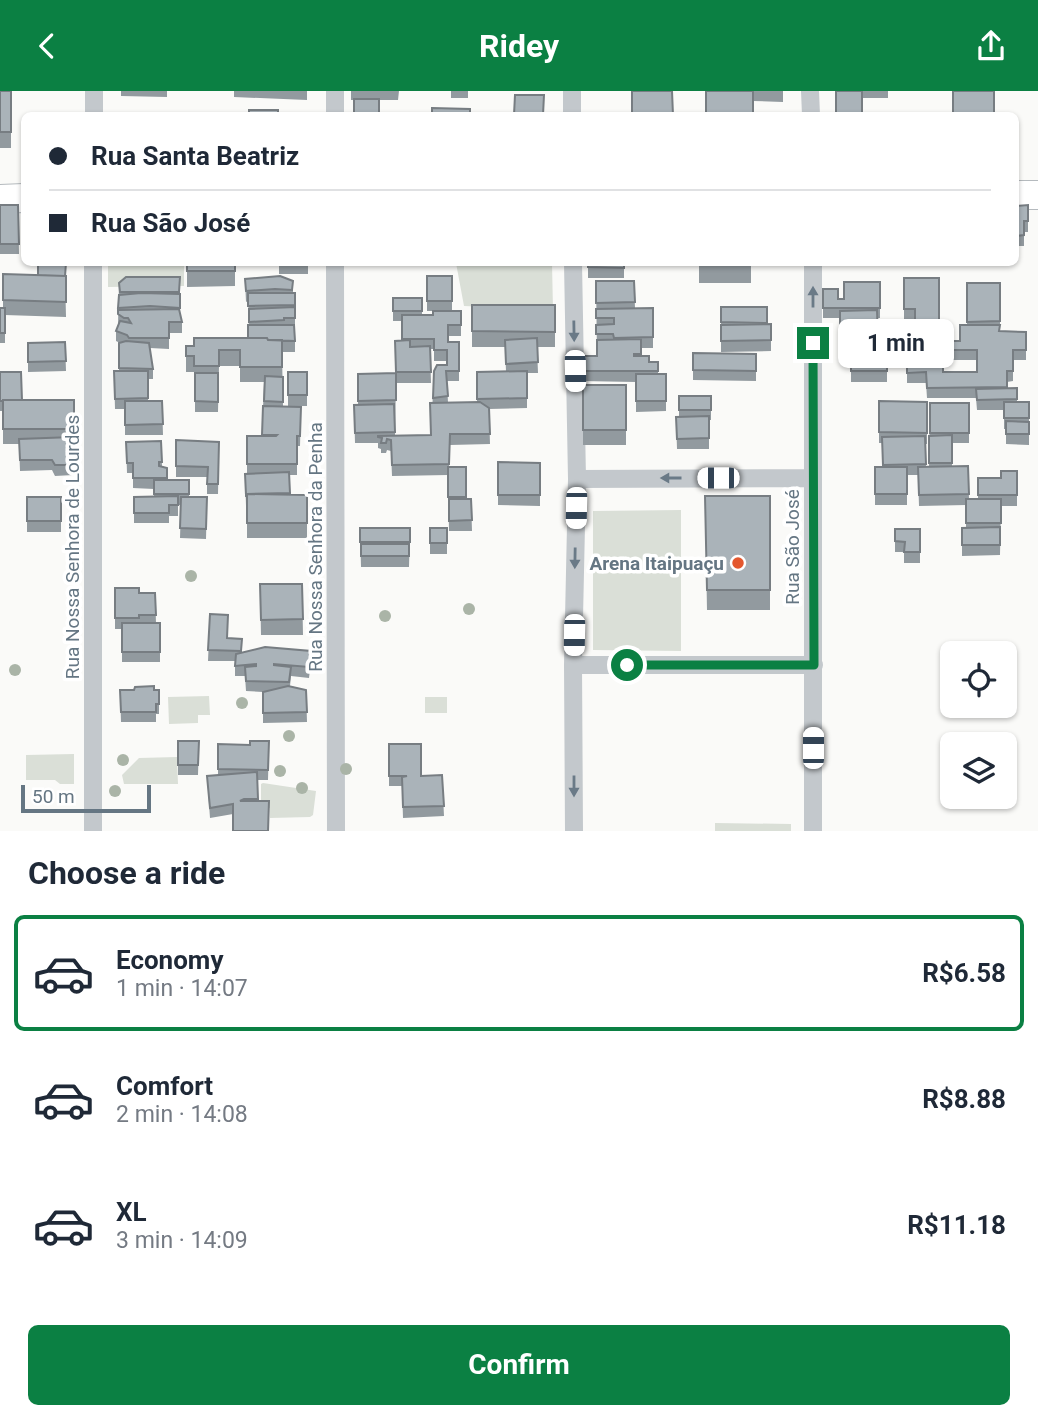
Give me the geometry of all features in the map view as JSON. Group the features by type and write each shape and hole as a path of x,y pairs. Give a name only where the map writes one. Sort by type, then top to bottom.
{"main road":[{"path":"1019,195 1038,195"},
{"path":"0,199 21,198"}],"street":[{"path":"94,91 94,112"},
{"path":"335,91 335,112"},
{"path":"572,91 572,112"},
{"path":"810,91 811,112"},
{"name":"Rua Nossa Senhora de Lourdes","path":"93,266 93,831"},
{"name":"Rua Nossa Senhora da Penha","path":"335,266 336,831"},
{"path":"573,266 577,479 573,665 574,831"},
{"name":"Rua São José","path":"813,266 813,831"},
{"path":"577,479 813,478"},
{"path":"573,665 814,665"}],"shaded area":[{"path":"108,266 184,266 184,286 108,287"},
{"path":"457,266 552,266 553,310 464,306"},
{"path":"681,510 681,651 593,650 593,511"},
{"path":"209,696 210,715 198,715 198,723 169,724 168,697"},
{"path":"425,697 447,697 447,713 425,713"},
{"path":"74,754 74,784 60,784 55,780 26,780 26,755"},
{"path":"177,757 178,784 124,784 122,775 139,758"},
{"path":"263,783 316,791 313,815 270,818 270,808 261,808"},
{"path":"715,823 791,824 791,831 715,831"}],"building":[{"path":"0,91 11,91 11,132 0,132"},
{"path":"632,91 672,91 673,112 632,112"},
{"path":"706,91 753,91 753,112 706,112"},
{"path":"836,91 862,91 862,112 836,112"},
{"path":"953,91 994,91 994,112 953,112"},
{"path":"515,95 544,95 543,112 514,112"},
{"path":"354,99 379,99 379,112 354,112"},
{"path":"432,108 470,109 470,112 432,112"},
{"path":"249,110 278,110 278,112"},
{"path":"0,205 18,205 19,244 0,244"},
{"path":"1028,205 1028,221 1024,221 1024,235 1019,236 1019,206"},
{"path":"38,266 66,266 65,276 38,275"},
{"path":"187,266 235,266 235,271 187,271"},
{"path":"624,266 624,268 588,267"},
{"path":"3,274 66,276 66,302 3,300"},
{"path":"280,276 293,281 292,290 246,291 245,279"},
{"path":"427,276 452,276 452,301 427,301"},
{"path":"126,277 180,277 179,292 120,292 119,283"},
{"path":"904,278 939,278 939,322 946,322 946,339 915,339 915,309 904,309"},
{"path":"596,281 634,281 635,302 596,303"},
{"path":"844,282 880,282 880,308 823,308 823,289 838,289 838,299 844,299"},
{"path":"967,283 1000,283 1000,321 967,322"},
{"path":"248,293 295,293 295,305 248,306"},
{"path":"180,294 180,308 118,308 119,295"},
{"path":"393,298 422,298 422,311 393,311"},
{"path":"472,305 555,305 555,332 472,331"},
{"path":"295,307 295,318 249,322 249,309"},
{"path":"721,307 767,307 767,323 721,322"},
{"path":"0,308 5,308 5,333 0,333"},
{"path":"653,308 653,337 614,338 613,334 596,334 596,325 614,324 614,318 596,318 596,309"},
{"path":"179,309 182,322 169,322 169,338 129,338 116,331 120,321 131,323 128,318 118,314 118,310"},
{"path":"877,310 878,339 887,339 887,371 851,371 851,339 840,339 840,311"},
{"path":"433,311 461,311 461,325 448,325 448,342 459,342 459,371 446,371 448,396 433,398 434,371 437,365 447,365 447,350 434,350 434,339 402,339 402,315 433,315"},
{"path":"771,324 771,340 721,341 721,325"},
{"path":"248,325 294,325 295,341 248,338"},
{"path":"960,325 1000,325 999,331 1026,332 1026,350 1013,350 1013,371 1007,371 1007,387 927,388 926,372 907,373 907,341 943,341 943,372 977,372 977,350 952,350 952,341 960,341"},
{"path":"194,338 282,340 282,367 240,367 240,350 219,350 219,366 194,366 194,356 186,356 186,346 194,346"},
{"path":"537,338 538,362 506,364 505,340"},
{"path":"641,339 641,354 634,356 649,356 649,362 658,362 658,371 580,371 580,356 597,356 597,340"},
{"path":"410,340 410,347 430,346 431,372 396,372 395,341"},
{"path":"65,342 66,361 28,362 28,343"},
{"path":"119,343 149,343 153,369 119,368"},
{"path":"693,353 756,354 756,371 693,370"},
{"path":"114,371 148,371 148,398 115,399"},
{"path":"527,371 527,398 477,399 477,372"},
{"path":"0,372 21,372 22,400 0,401"},
{"path":"288,372 307,372 307,395 288,395"},
{"path":"195,373 218,373 218,402 195,401"},
{"path":"396,373 396,400 358,401 358,374"},
{"path":"636,374 666,374 666,401 636,401"},
{"path":"265,376 283,377 283,402 264,401"},
{"path":"583,385 626,385 626,430 583,430"},
{"path":"1017,388 1017,399 977,400 976,389"},
{"path":"679,396 711,396 711,410 679,410"},
{"path":"3,400 74,400 74,429 3,429"},
{"path":"125,401 162,401 163,424 125,425"},
{"path":"879,401 927,402 927,433 879,432"},
{"path":"480,402 489,408 490,434 450,434 449,464 392,465 391,440 387,439 386,443 381,443 382,438 378,436 431,435 430,403"},
{"path":"1004,402 1029,402 1029,418 1004,418"},
{"path":"930,403 969,403 969,433 930,433"},
{"path":"394,404 395,432 355,433 354,405"},
{"path":"263,406 301,407 297,464 247,464 247,436 277,435 262,435"},
{"path":"709,416 709,438 677,439 676,417"},
{"path":"1006,421 1029,422 1029,434 1006,434"},
{"path":"952,435 952,463 929,463 929,436"},
{"path":"925,436 926,464 883,465 882,437"},
{"path":"73,437 73,465 55,465 52,460 20,460 19,439"},
{"path":"176,440 219,442 218,484 207,484 208,467 176,466"},
{"path":"161,441 162,462 159,462 159,466 167,468 167,478 133,478 133,463 127,463 126,442"},
{"path":"498,462 540,463 540,495 498,495"},
{"path":"968,466 969,494 919,495 918,467"},
{"path":"448,467 466,467 466,497 448,497"},
{"path":"875,467 907,467 907,494 875,494"},
{"path":"1001,471 1017,471 1017,495 978,495 978,478 1001,478"},
{"path":"289,472 290,493 246,495 245,474"},
{"path":"154,480 189,480 189,494 154,494"},
{"path":"247,494 307,495 307,523 247,523"},
{"path":"178,496 178,505 169,505 169,513 134,513 134,497"},
{"name":"Arena Itaipuaçu","path":"705,496 770,496 770,590 707,590"},
{"path":"27,497 61,497 61,521 27,521"},
{"path":"181,497 207,497 206,529 180,528"},
{"path":"449,499 471,499 472,520 449,521"},
{"path":"966,499 1001,499 1001,523 966,523"},
{"path":"1000,527 1000,545 962,545 962,528"},
{"path":"360,528 410,528 410,542 360,542"},
{"path":"430,528 447,528 447,543 430,543"},
{"path":"895,529 920,529 920,552 904,552 905,542 895,541"},
{"path":"361,544 409,544 409,556 361,556"},
{"path":"260,584 302,584 303,619 261,620"},
{"path":"115,588 139,588 139,593 155,593 156,615 115,618"},
{"path":"210,614 228,615 227,638 242,639 241,651 208,650"},
{"path":"122,623 160,623 160,652 122,652"},
{"path":"265,647 311,651 309,667 274,664 291,667 289,682 246,681 245,667 256,664 235,666 236,654"},
{"path":"154,686 154,690 159,690 156,712 121,712 120,690"},
{"path":"288,686 306,690 307,712 263,713 263,692"},
{"path":"178,741 199,741 198,765 178,765"},
{"path":"250,741 269,741 268,770 218,769 218,744 250,745"},
{"path":"389,744 421,744 421,776 442,775 444,806 403,807 402,777 407,776 389,776"},
{"path":"257,772 258,799 240,801 269,801 268,831 233,831 233,804 210,808 207,776"}],"place":[{"name":"Arena Itaipuaçu","path":"738,563"}],"route":[{"path":"627,665 814,665 813,343"}]}
